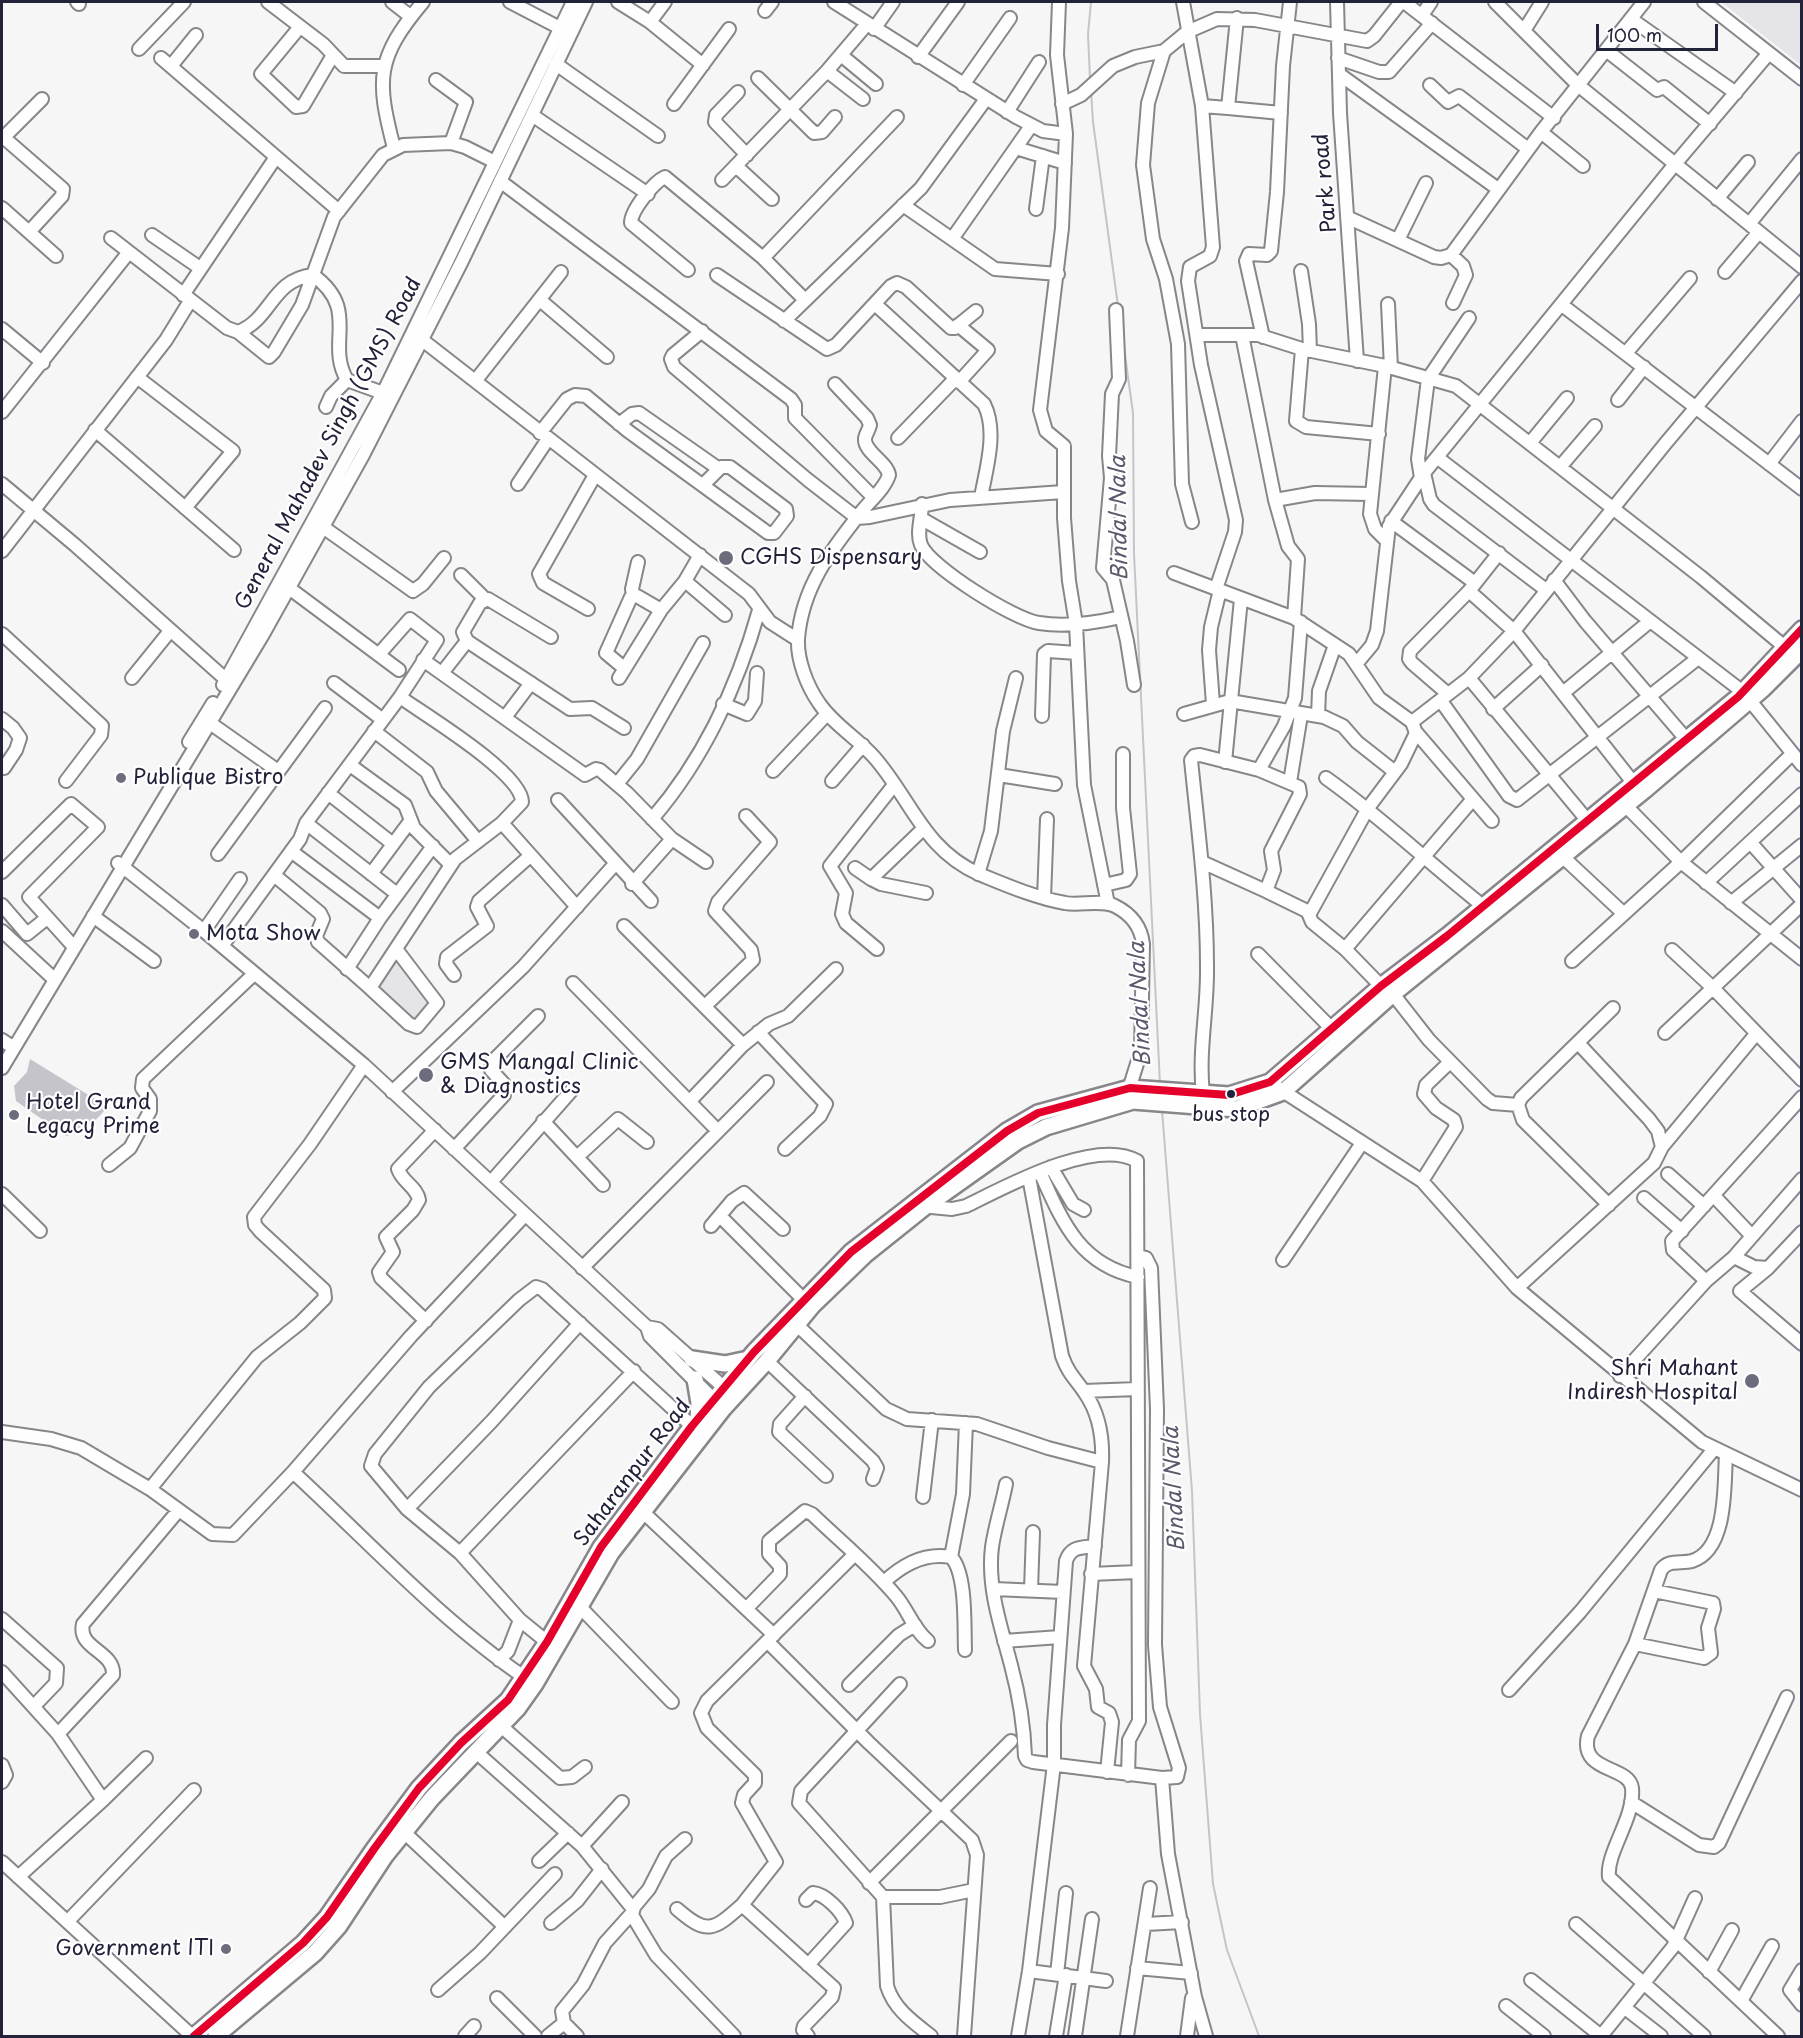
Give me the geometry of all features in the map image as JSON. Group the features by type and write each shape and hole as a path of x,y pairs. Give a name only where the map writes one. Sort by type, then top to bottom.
{"main road":[{"path":"1202,1100 1229,1095 1270,1082 1332,1029 1563,857 1626,806 1637,788 1686,739 1753,691 1802,629"},
{"path":"1136,1094 1202,1100 1236,1109 1284,1092 1387,990 1483,906 1587,820 1637,788 1802,650"},
{"name":"Saharanpur Road","path":"193,2037 303,1943 327,1917 419,1788 461,1743 508,1700 606,1550 695,1422 767,1362 796,1324 918,1205 1007,1131 1038,1113 1136,1094"},
{"name":"Saharanpur Road","path":"216,2037 315,1953 339,1926 405,1833 475,1751 501,1726 535,1684 580,1606 606,1550 643,1512 724,1399 748,1359 850,1252 918,1205"},
{"path":"692,1359 725,1364 748,1359"},
{"path":"695,1379 699,1403 695,1422"}],"street":[{"path":"139,49 184,2"},
{"path":"268,2 299,28 323,44 344,66 383,66"},
{"path":"392,2 411,16"},
{"path":"394,148 384,104 383,66 391,45 423,2"},
{"path":"510,2 561,28"},
{"name":"General Mahadev Singh (GMS) Road","path":"2,1068 93,916 120,864 230,683 383,393 573,2"},
{"path":"586,2 421,339 323,527 289,588 230,683 210,723 120,864 364,1065 647,1327 650,1336 695,1379 724,1399"},
{"path":"618,2 650,22 703,65"},
{"path":"650,22 665,2"},
{"path":"834,2 918,57 1031,126 1054,134 1066,134"},
{"path":"722,180 893,2"},
{"path":"918,57 958,2"},
{"path":"1059,2 1058,55 1066,134 1065,163 1058,274 1040,411 1046,431 1064,446 1063,492 1069,582 1076,624 1084,784 1108,903"},
{"path":"1183,2 1202,106 1213,252 1190,267 1187,273 1206,392 1236,520 1235,532 1218,589 1211,627 1209,650 1213,704"},
{"path":"1263,337 1246,261 1249,254 1267,255 1271,251 1290,2"},
{"name":"Park road","path":"1337,2 1336,35 1357,361"},
{"path":"1062,104 1076,99 1108,69 1123,61 1164,51 1187,32 1217,19 1237,18 1367,41 1403,2 1554,118"},
{"path":"1422,15 1431,2"},
{"path":"1495,2 1525,29 1578,85 1802,267"},
{"path":"1525,29 1542,2"},
{"path":"1349,218 1434,257 1441,258 1451,255 1528,149 1644,2"},
{"path":"1704,2 1802,78"},
{"path":"963,85 1010,18"},
{"path":"1228,108 1237,18"},
{"path":"1631,19 1736,93"},
{"path":"1338,58 1379,72 1389,72 1432,23"},
{"path":"299,28 261,74 296,107 303,106 333,55"},
{"path":"674,104 729,29"},
{"path":"196,35 166,62 339,211"},
{"path":"1606,50 1657,90 1664,87 1710,124"},
{"path":"1164,51 1148,103 1143,165 1153,240 1166,279 1178,344 1182,484 1192,522"},
{"path":"1357,663 1372,645 1377,631 1391,521 1422,476 1482,405 1675,164 1769,53"},
{"path":"841,55 876,84"},
{"path":"1007,112 1039,62"},
{"path":"556,64 658,136"},
{"path":"827,71 863,99"},
{"path":"1339,74 1498,189"},
{"path":"758,78 816,135 835,117"},
{"path":"436,80 466,102 451,143"},
{"path":"1430,85 1448,102 1459,96 1528,149"},
{"path":"738,92 716,115 715,122 747,155"},
{"path":"29,232 62,196 63,189 2,138 42,99"},
{"path":"784,321 921,188 986,99"},
{"path":"1202,106 1281,113"},
{"path":"532,115 648,194"},
{"path":"763,258 897,117"},
{"path":"952,239 1031,126"},
{"path":"1541,132 1583,166"},
{"path":"111,238 187,298 227,328 238,332 269,357 302,305 322,254 328,231 339,211 375,164 394,148 403,145 451,143 465,147 495,162"},
{"path":"1016,148 1065,163"},
{"path":"1036,209 1043,156"},
{"path":"2,551 166,340 200,268 276,157"},
{"path":"1749,224 1802,159"},
{"path":"1717,199 1748,162"},
{"path":"736,166 772,199"},
{"path":"688,270 631,223 632,216 662,178 669,179 763,258 805,300"},
{"path":"500,181 791,399 795,405 795,418 873,497"},
{"path":"1398,240 1426,183"},
{"path":"903,205 995,269 1058,274"},
{"path":"2,208 56,256"},
{"path":"1725,272 1759,232"},
{"path":"152,235 200,268"},
{"path":"2,412 129,252"},
{"path":"1451,255 1463,266 1467,276 1453,303"},
{"path":"1301,271 1309,324 1296,421 1306,427 1379,434"},
{"path":"476,380 561,272"},
{"path":"238,332 256,322 281,289 299,277 313,275 328,286 338,303 341,360 347,380"},
{"path":"717,275 820,345 831,348 891,286 901,284 948,326 955,328 976,312"},
{"path":"1626,353 1690,278"},
{"path":"1309,912 1319,899 1368,808 1395,772 1414,726 1469,678 1514,631 1802,281"},
{"path":"540,300 607,357"},
{"path":"876,304 957,381 980,398 988,411 990,442 981,497"},
{"path":"1387,541 1370,520 1371,494 1388,367 1388,304"},
{"path":"1562,305 1802,489"},
{"path":"1116,310 1119,379 1112,394 1109,456 1111,478 1103,568 1113,580 1134,685"},
{"path":"1469,318 1428,379 1418,459 1422,476 1432,502 1546,590"},
{"path":"898,438 988,350 958,325"},
{"path":"2,329 43,363"},
{"path":"702,331 673,355 671,359 674,367 808,480 857,518 922,504 981,497 1063,492"},
{"path":"1197,335 1263,337 1306,350 1388,367 1456,386 1701,577 1786,648"},
{"path":"1242,335 1275,500 1288,546 1298,559 1296,714 1290,782"},
{"path":"421,339 700,555 748,594 770,622 798,640"},
{"path":"1618,400 1644,367"},
{"path":"137,377 233,451 185,508"},
{"path":"347,380 383,393"},
{"path":"326,407 331,396 347,380"},
{"path":"835,384 867,418 870,429 864,437 866,444 889,472 888,478 829,551 817,571 807,597 798,640 804,672 818,703 827,714 863,745 894,785 923,829 952,858 978,874 1044,898 1078,905 1108,903 1131,917 1143,938 1141,1051 1136,1094"},
{"path":"518,484 567,399 580,394 586,396 619,424 768,533 774,533 787,516 786,508 730,467 719,469 704,484"},
{"path":"1530,443 1567,398"},
{"path":"619,424 632,414 639,413 719,469"},
{"path":"1769,464 1802,421"},
{"path":"1560,467 1595,426"},
{"path":"95,430 234,550"},
{"path":"1438,458 1697,659 1753,691 1792,754 1802,765"},
{"path":"588,609 543,583 539,574 595,475"},
{"path":"2,484 230,683"},
{"path":"1275,500 1315,493 1371,494"},
{"path":"922,504 919,532 921,546 936,563 954,578 1026,620 1037,623 1076,624 1121,617"},
{"path":"922,519 980,552"},
{"path":"1391,521 1472,587 1514,631 1637,788"},
{"path":"323,527 413,591 423,584 444,558"},
{"path":"1499,553 1472,587 1409,654 1412,663 1445,698 1513,799 1522,798 1697,659"},
{"path":"638,562 632,589 633,595 606,653 621,673 661,610 685,582 700,555"},
{"path":"1174,573 1298,620 1335,645 1357,663 1378,698 1414,726 1492,821"},
{"path":"461,575 485,599 496,602 551,637"},
{"path":"1554,580 1613,654 1686,739"},
{"path":"685,582 725,615"},
{"path":"289,588 380,653 399,670"},
{"path":"633,595 661,610"},
{"path":"485,599 463,632 466,642 570,708 592,708 624,728"},
{"path":"1225,762 1241,599"},
{"path":"652,819 686,777 746,657 759,610"},
{"path":"222,946 300,839 306,823 400,697 436,640 410,619 380,653"},
{"path":"1563,693 1613,654 1648,622"},
{"path":"132,678 170,631"},
{"path":"2,634 102,726 101,735 66,780"},
{"path":"442,673 466,642"},
{"path":"617,784 638,759 703,643"},
{"path":"1318,716 1319,691 1335,645"},
{"path":"1041,716 1044,654 1048,651 1077,653"},
{"path":"423,660 506,716 585,775 598,769 617,784 672,839 706,862"},
{"path":"1493,709 1542,666"},
{"path":"723,704 747,714 755,701 757,674"},
{"path":"978,874 992,831 1004,731 1017,678"},
{"path":"1469,678 1587,820"},
{"path":"334,683 383,720"},
{"path":"506,716 531,683"},
{"path":"370,988 451,865 477,840 502,823 522,802 518,787 494,763 400,697"},
{"path":"1184,714 1230,701 1318,716 1343,726 1357,742 1395,772"},
{"path":"218,854 325,708"},
{"path":"773,771 827,714"},
{"path":"1259,770 1296,714"},
{"path":"2,719 20,738 16,750 4,768"},
{"path":"210,723 279,771"},
{"path":"374,731 427,772 436,791 477,840"},
{"path":"832,781 863,745"},
{"path":"1104,885 1126,880 1130,874 1123,808 1123,754"},
{"path":"1572,961 1681,862 1792,754"},
{"path":"1202,1100 1200,1068 1207,966 1202,862 1191,760 1196,755 1259,770 1299,787 1300,794 1271,851 1274,870 1266,891"},
{"path":"350,765 405,805 414,828 451,865"},
{"path":"999,775 1055,784"},
{"path":"1326,778 1368,808 1422,858 1483,906"},
{"path":"877,949 846,923 843,914 846,893 830,866 894,785"},
{"path":"328,793 393,843"},
{"path":"1706,883 1802,794"},
{"path":"1345,950 1473,799"},
{"path":"558,801 632,884 651,901"},
{"path":"2,872 71,804 98,827 29,897 74,948"},
{"path":"1626,806 1681,862 1800,956"},
{"path":"705,1006 753,960 752,950 715,911 718,902 770,842 746,816"},
{"path":"1044,898 1047,819"},
{"path":"371,874 411,820"},
{"path":"306,823 397,894"},
{"path":"502,823 577,907"},
{"path":"871,879 923,829"},
{"path":"632,884 672,839"},
{"path":"1665,1033 1802,902 1750,842"},
{"path":"1731,903 1772,867 1802,845"},
{"path":"347,969 380,918 433,846"},
{"path":"291,851 380,918"},
{"path":"454,975 446,964 447,957 487,926 477,904 530,856"},
{"path":"1563,857 1623,913"},
{"path":"1202,862 1309,912 1312,922 1387,990 1486,1099 1493,1103 1518,1105"},
{"path":"392,1092 523,968 615,864"},
{"path":"855,868 871,879 926,893"},
{"path":"274,874 322,915 317,939 347,969 414,1027 419,1026 436,1006 436,1000 396,949"},
{"path":"204,931 240,879"},
{"path":"2,905 27,934 47,918"},
{"path":"93,916 154,961"},
{"path":"624,926 743,1045"},
{"path":"2,931 54,979"},
{"path":"1672,950 1713,988 1802,1080"},
{"path":"1257,954 1332,1029"},
{"path":"690,1101 743,1045 769,1024 788,1016 836,969"},
{"path":"109,1165 130,1148 150,1111 150,1099 142,1088 143,1079 254,974"},
{"path":"573,983 718,1131"},
{"path":"1609,1205 1523,1120 1518,1105 1521,1098 1579,1044 1613,1008"},
{"path":"454,1149 504,1095 504,1084 491,1070 492,1062 538,1016"},
{"path":"758,1032 826,1104 820,1116 786,1149"},
{"path":"1517,1288 1654,1163 1662,1147 1756,1034"},
{"path":"2,1040 14,1048"},
{"path":"1579,1044 1649,1119 1658,1131 1662,1147"},
{"path":"1422,1181 1456,1127 1454,1120 1436,1108 1424,1094 1426,1085 1450,1062"},
{"path":"150,1489 257,1357 300,1323 325,1298 324,1290 260,1231 254,1217 310,1144 364,1065"},
{"path":"582,1268 767,1082"},
{"path":"1270,1082 1422,1181 1517,1288 1702,1442 1802,1490"},
{"path":"491,1182 572,1090"},
{"path":"1706,1281 1673,1250 1672,1241 1802,1097"},
{"path":"577,1157 618,1119 647,1142"},
{"path":"543,1121 603,1185"},
{"path":"426,1321 381,1278 379,1272 393,1252 386,1237 413,1210 419,1200 417,1193 398,1169 435,1130"},
{"path":"1283,1260 1362,1143"},
{"path":"918,1205 952,1209 966,1206 1040,1172 1103,1155 1137,1161 1139,1721 1129,1740 1128,1776"},
{"path":"1040,1172 1073,1204 1083,1210"},
{"path":"1040,1172 1057,1210 1083,1250 1113,1270 1138,1277"},
{"path":"1040,1172 1060,1348 1070,1376 1084,1391 1102,1435 1102,1462 1084,1666 1096,1689 1098,1707 1109,1713 1112,1722 1107,1772"},
{"path":"1668,1174 1704,1206"},
{"path":"1620,1376 1706,1281 1734,1257 1802,1179"},
{"path":"711,1226 744,1193 783,1229"},
{"path":"2,1194 40,1231"},
{"path":"1714,1196 1751,1235"},
{"path":"1644,1198 1682,1231"},
{"path":"2,1432 70,1444 150,1489 212,1534 232,1535 525,1215"},
{"path":"720,1216 803,1299"},
{"path":"1802,1232 1768,1268 1740,1291 1802,1344"},
{"path":"1006,1484 992,1548 994,1589 998,1624 1022,1713 1027,1760 1128,1776 1177,1777 1179,1768 1164,1724 1158,1687 1155,1645 1157,1409 1151,1268 1146,1258 1138,1256"},
{"path":"1734,1257 1754,1268 1768,1268"},
{"path":"547,1642 520,1620 460,1553 407,1509 370,1463 429,1387 519,1300 536,1287 542,1289 695,1422"},
{"path":"407,1509 580,1323"},
{"path":"796,1324 886,1408 907,1419 966,1423 1102,1462"},
{"path":"647,1327 658,1329 692,1359 724,1399"},
{"path":"767,1362 876,1464 877,1471 873,1479"},
{"path":"460,1553 634,1371"},
{"path":"1084,1391 1137,1389"},
{"path":"805,1396 780,1424 779,1432 826,1476"},
{"path":"923,1497 932,1420"},
{"path":"951,1557 963,1494 966,1423"},
{"path":"1509,1690 1580,1612 1714,1449"},
{"path":"1726,1454 1724,1507 1720,1528 1699,1558 1664,1566 1635,1644 1588,1736 1587,1747 1592,1758 1602,1766 1628,1779 1631,1795 1609,1877 1778,2037"},
{"path":"292,1472 389,1564 499,1660 524,1677"},
{"path":"58,1734 112,1675 114,1666 84,1639 81,1632 83,1624 178,1511"},
{"path":"643,1512 747,1608 772,1639 857,1731 942,1809 972,1840 976,1848 964,2037"},
{"path":"747,1608 780,1574 780,1566 769,1554 769,1541 802,1512 812,1514 884,1582 920,1635 928,1641"},
{"path":"1031,1590 1033,1532"},
{"path":"1018,2037 1029,1971 1054,1764 1063,1592 1069,1552 1075,1548 1095,1546"},
{"path":"677,1909 696,1925 706,1928 718,1926 742,1905 777,1862 742,1803 744,1795 755,1783 755,1775 707,1728 701,1713 707,1701 772,1639 855,1554"},
{"path":"884,1582 907,1563 951,1557"},
{"path":"951,1557 955,1561 961,1584 965,1650"},
{"path":"1091,1574 1137,1572"},
{"path":"994,1589 1063,1592"},
{"path":"1635,1644 1704,1658 1711,1653 1708,1628 1714,1609 1713,1603 1654,1591"},
{"path":"580,1606 672,1702"},
{"path":"2,1619 57,1668 56,1683 34,1706"},
{"path":"499,1660 508,1651 520,1620"},
{"path":"849,1685 899,1635 915,1625"},
{"path":"1004,1641 1060,1637"},
{"path":"2,1672 58,1734 103,1800"},
{"path":"900,1684 801,1791 799,1803 884,1897 940,1897 974,1890"},
{"path":"1631,1795 1700,1845 1714,1847 1719,1843 1787,1697"},
{"path":"501,1726 561,1778 572,1777 585,1767"},
{"path":"869,1883 1011,1741"},
{"path":"475,1751 582,1846 602,1869 632,1911 656,1955 734,2037"},
{"path":"18,1877 146,1758"},
{"path":"2,1765 6,1775 2,1782"},
{"path":"1162,1778 1168,1854 1193,1988 1206,2037"},
{"path":"68,1921 194,1790"},
{"path":"582,1846 622,1802"},
{"path":"405,1833 506,1927"},
{"path":"539,1861 568,1833"},
{"path":"577,2037 564,2023 562,2011 583,1985 605,1943 649,1889 666,1856 685,1839"},
{"path":"2,1862 193,2037"},
{"path":"551,1923 577,1901 602,1869"},
{"path":"438,1990 506,1927 555,1874"},
{"path":"1127,2037 1150,1888"},
{"path":"806,1900 813,1893 819,1894 839,1912 846,1923 808,1965"},
{"path":"1056,2037 1066,1893"},
{"path":"884,1897 887,1986 890,1996 906,2016 931,2037"},
{"path":"1531,1980 1601,2037 1676,1941 1695,1898"},
{"path":"742,1905 835,1991 804,2026 803,2030 808,2037"},
{"path":"1076,2037 1092,1919"},
{"path":"1146,1924 1182,1922"},
{"path":"1576,1924 1704,2037"},
{"path":"1709,1972 1732,1930"},
{"path":"1741,2001 1772,1946"},
{"path":"1137,1968 1191,1973"},
{"path":"1802,1970 1790,1990 1802,2005"},
{"path":"1029,1971 1106,1981"},
{"path":"1187,2037 1193,1988"},
{"path":"497,1998 535,2037"},
{"path":"1506,2006 1529,2032 1544,2037"},
{"path":"1625,2008 1661,2037"},
{"path":"548,2037 564,2023"},
{"path":"465,2037 474,2026"}],"shaded area":[{"path":"1721,2 1801,2 1801,65"},
{"path":"395,957 432,1004 415,1023 376,984"},
{"path":"30,1059 108,1107 85,1131 66,1136 16,1101 14,1086 27,1072"}],"waterway":[{"name":"Bindal Nala","path":"1090,79 1088,34 1091,2"},
{"name":"Bindal Nala","path":"1091,91 1093,122 1118,306"},
{"name":"Bindal Nala","path":"1123,341 1133,413 1134,554 1160,1084"},
{"name":"Bindal Nala","path":"1162,1110 1192,1491 1200,1714 1213,1884 1227,1950 1259,2036"}],"transit line":[{"path":"194,2036 303,1943 327,1917 419,1788 461,1743 508,1700 547,1642 601,1547 692,1426 754,1352 851,1252 1007,1131 1038,1113 1130,1088 1229,1095 1270,1082 1381,986 1447,936 1738,697 1802,629"}],"place":[{"name":"CGHS Dispensary","path":"726,558"},
{"name":"Publique Bistro","path":"121,778"},
{"name":"Mota Show","path":"194,934"},
{"name":"GMS Mangal Clinic & Diagnostics","path":"426,1075"},
{"name":"bus stop","path":"1231,1094"},
{"name":"Hotel Grand Legacy Prime","path":"14,1115"},
{"name":"Shri Mahant Indiresh Hospital","path":"1752,1381"},
{"name":"Government ITI","path":"226,1949"}]}
